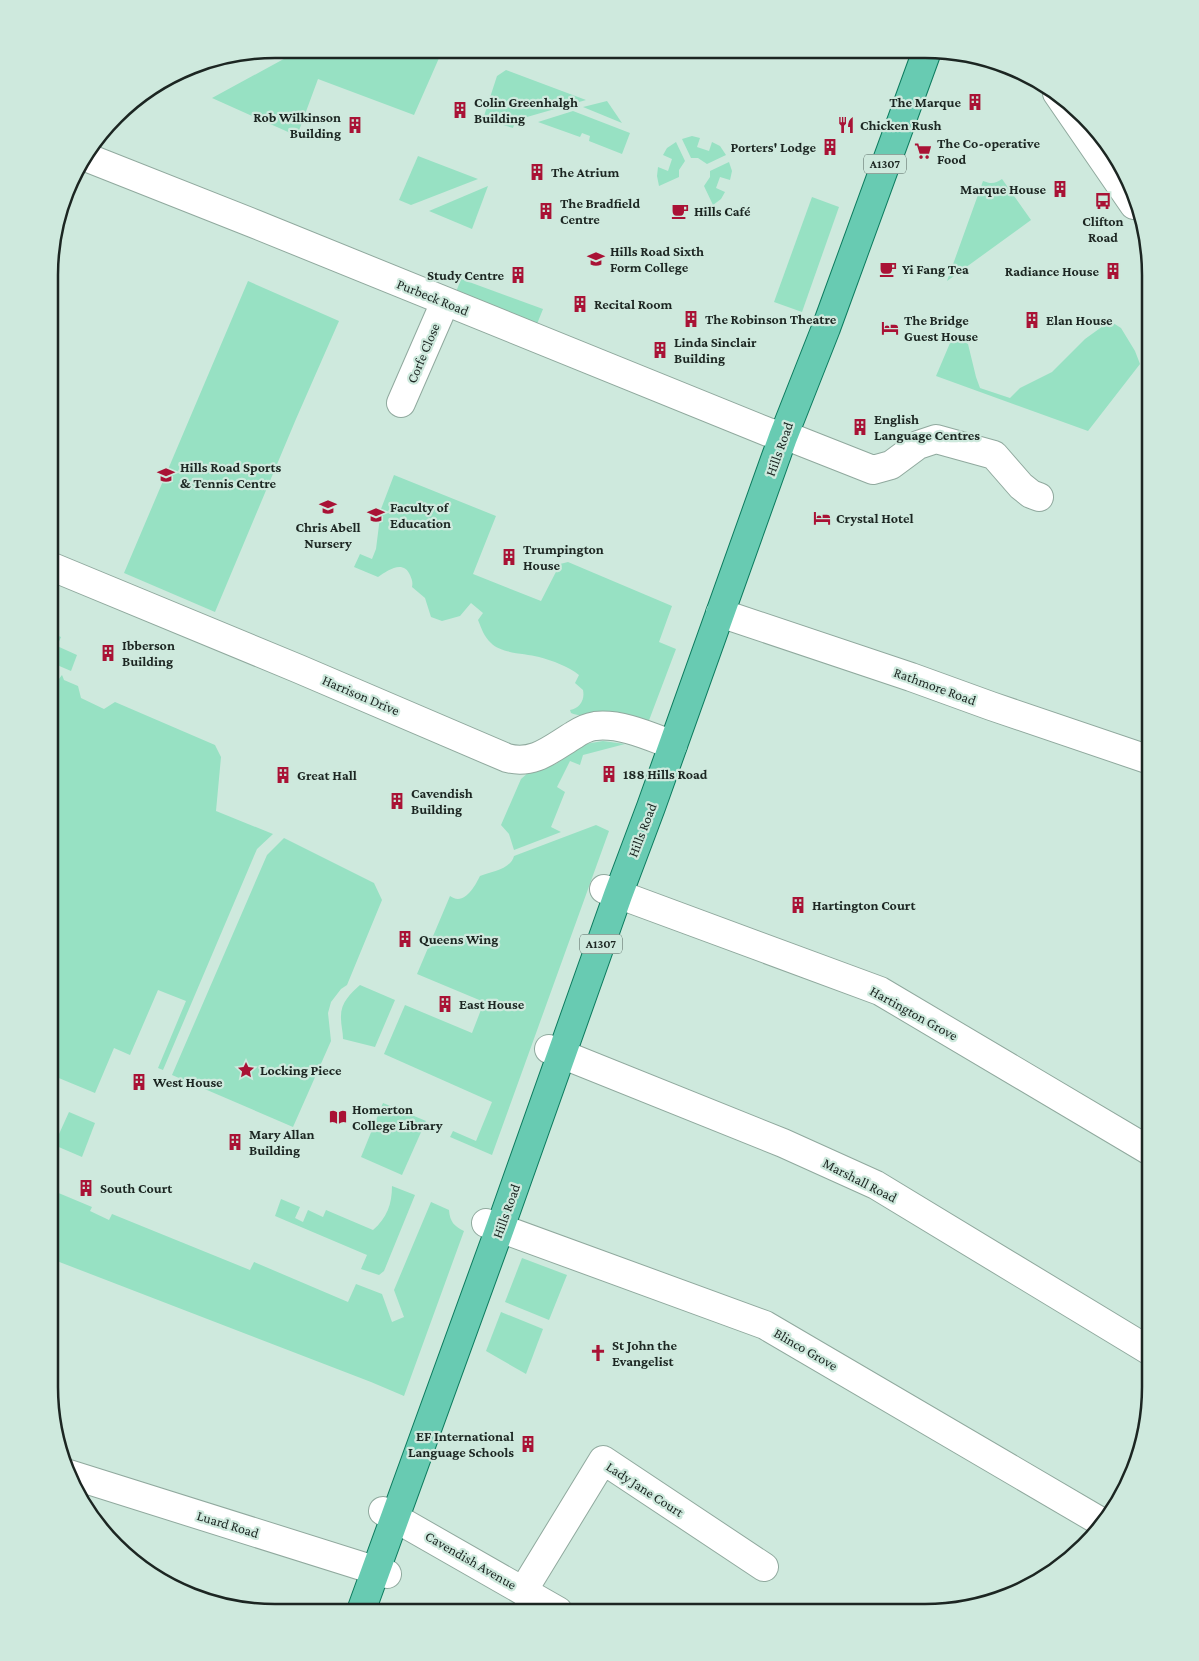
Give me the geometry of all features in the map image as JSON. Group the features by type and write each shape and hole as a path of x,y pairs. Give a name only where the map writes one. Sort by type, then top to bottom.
{"main road":[{"name":"Hills Road","path":"365,1604 382,1572 389,1514 611,892 652,807 783,437 826,328 924,58"}],"street":[{"path":"1074,117 1126,193"},
{"name":"Purbeck Road","path":"91,159 768,432 796,440 872,470 891,465 918,446 936,439 994,455 1021,486 1031,494 1039,497"},
{"name":"Corfe Close","path":"401,404 445,302"},
{"name":"Harrison Drive","path":"58,569 397,710 507,758 528,760 544,754 579,731 594,726 612,726 630,730 673,745"},
{"name":"Rathmore Road","path":"720,613 1142,757"},
{"name":"Hartington Grove","path":"611,892 880,991 1142,1146"},
{"name":"Marshall Road","path":"555,1052 783,1142 876,1185 1142,1346"},
{"name":"Blinco Grove","path":"493,1226 765,1325 1097,1519"},
{"name":"Lady Jane Court","path":"523,1591 603,1460 764,1567"},
{"name":"Luard Road","path":"77,1477 382,1572"},
{"name":"Cavendish Avenue","path":"389,1514 546,1604"}],"green space":[{"path":"285,58 439,58 414,115 318,79 297,136 212,98"},
{"path":"506,70 586,100 520,119 517,117 513,128 483,119 497,76"},
{"path":"607,101 622,123 583,107"},
{"path":"573,111 630,133 622,154 589,141 590,136 582,133 580,137 538,122"},
{"path":"692,136 700,138 697,147 709,151 712,142 720,146 726,155 707,164 698,158 691,158 682,139"},
{"path":"676,142 685,161 679,170 679,177 659,186 658,167 668,171 672,159 663,155 667,148"},
{"path":"418,156 478,179 411,205 399,200"},
{"path":"729,162 732,171 730,180 720,177 716,188 725,192 721,199 713,205 704,186 710,177 710,171"},
{"path":"1002,179 1031,220 947,281 983,181 993,183"},
{"path":"488,186 472,229 429,211"},
{"path":"812,197 839,207 802,312 774,302"},
{"path":"461,279 543,309 537,324 456,292"},
{"path":"248,281 339,321 215,612 124,573"},
{"path":"1110,321 1121,328 1135,351 1140,364 1088,431 936,376 953,336 968,344 980,388 1010,398 1020,388 1052,372 1085,339"},
{"path":"394,475 496,516 473,574 541,601 560,564 568,562 672,606 659,642 676,649 648,723 604,712 582,715 571,713 570,710 579,705 583,697 583,690 575,683 579,675 575,672 550,660 496,647 486,638 478,620 483,613 471,603 460,616 442,621 431,617 425,598 412,587 410,575 403,568 395,568 378,577 354,567 360,554 372,559 376,549 381,509"},
{"path":"58,646 77,655 71,671 58,665"},
{"path":"62,675 64,680 78,686 81,698 104,709 115,702 215,745 221,757 216,811 273,834 257,849 163,1070 158,1068 186,1001 158,990 130,1055 114,1048 95,1093 58,1078 58,680"},
{"path":"603,741 625,744 583,755 580,765 570,761 557,787 565,792 551,827 561,832 514,850 509,834 501,825 521,779 529,772 556,764 585,744"},
{"path":"596,825 609,831 492,1155 450,1137 453,1131 476,1141 492,1102 384,1054 405,1005 472,1033 484,1002 417,974 450,896 458,899 465,897 480,876 505,867 514,856"},
{"path":"284,838 374,883 382,900 347,985 341,989 331,1002 328,1013 331,1041 293,1127 172,1075 267,855"},
{"path":"360,985 395,1000 375,1047 343,1039 342,1008 349,995"},
{"path":"383,1103 426,1121 402,1175 361,1157"},
{"path":"69,1112 95,1123 82,1157 58,1147 58,1136"},
{"path":"392,1186 415,1195 384,1271 379,1275 361,1269 367,1255 275,1216 281,1199 300,1207 295,1218 303,1222 308,1210 323,1217 326,1210 373,1230 382,1221 388,1210"},
{"path":"58,1193 92,1207 90,1211 109,1220 112,1214 250,1270 254,1262 348,1302 356,1284 382,1294 392,1322 404,1317 394,1290 431,1202 449,1210 453,1223 464,1231 404,1396 58,1261"},
{"path":"522,1258 567,1275 549,1320 505,1302"},
{"path":"501,1312 543,1329 526,1374 486,1351"}],"place":[{"name":"The Marque","path":"975,102"},
{"name":"Colin Greenhalgh Building","path":"460,110"},
{"name":"Rob Wilkinson Building","path":"355,125"},
{"name":"Chicken Rush","path":"846,125"},
{"name":"Porters' Lodge","path":"830,147"},
{"name":"The Co-operative Food","path":"923,151"},
{"name":"The Atrium","path":"537,172"},
{"name":"Marque House","path":"1060,189"},
{"name":"Clifton Road","path":"1103,201"},
{"name":"The Bradfield Centre","path":"546,211"},
{"name":"Hills Café","path":"680,211"},
{"name":"Hills Road Sixth Form College","path":"596,259"},
{"name":"Yi Fang Tea","path":"888,269"},
{"name":"Radiance House","path":"1113,271"},
{"name":"Study Centre","path":"518,275"},
{"name":"Recital Room","path":"580,304"},
{"name":"The Robinson Theatre","path":"691,319"},
{"name":"Elan House","path":"1032,320"},
{"name":"The Bridge Guest House","path":"890,328"},
{"name":"Linda Sinclair Building","path":"660,350"},
{"name":"English Language Centres","path":"860,427"},
{"name":"Hills Road Sports & Tennis Centre","path":"166,475"},
{"name":"Chris Abell Nursery","path":"328,507"},
{"name":"Faculty of Education","path":"376,515"},
{"name":"Crystal Hotel","path":"822,518"},
{"name":"Trumpington House","path":"509,557"},
{"name":"Ibberson Building","path":"108,653"},
{"name":"188 Hills Road","path":"609,774"},
{"name":"Great Hall","path":"283,775"},
{"name":"Cavendish Building","path":"397,801"},
{"name":"Hartington Court","path":"798,905"},
{"name":"Queens Wing","path":"405,939"},
{"name":"East House","path":"445,1004"},
{"name":"Locking Piece","path":"246,1070"},
{"name":"West House","path":"139,1082"},
{"name":"Homerton College Library","path":"338,1117"},
{"name":"Mary Allan Building","path":"235,1142"},
{"name":"South Court","path":"86,1188"},
{"name":"St John the Evangelist","path":"598,1353"},
{"name":"EF International Language Schools","path":"528,1444"}]}
